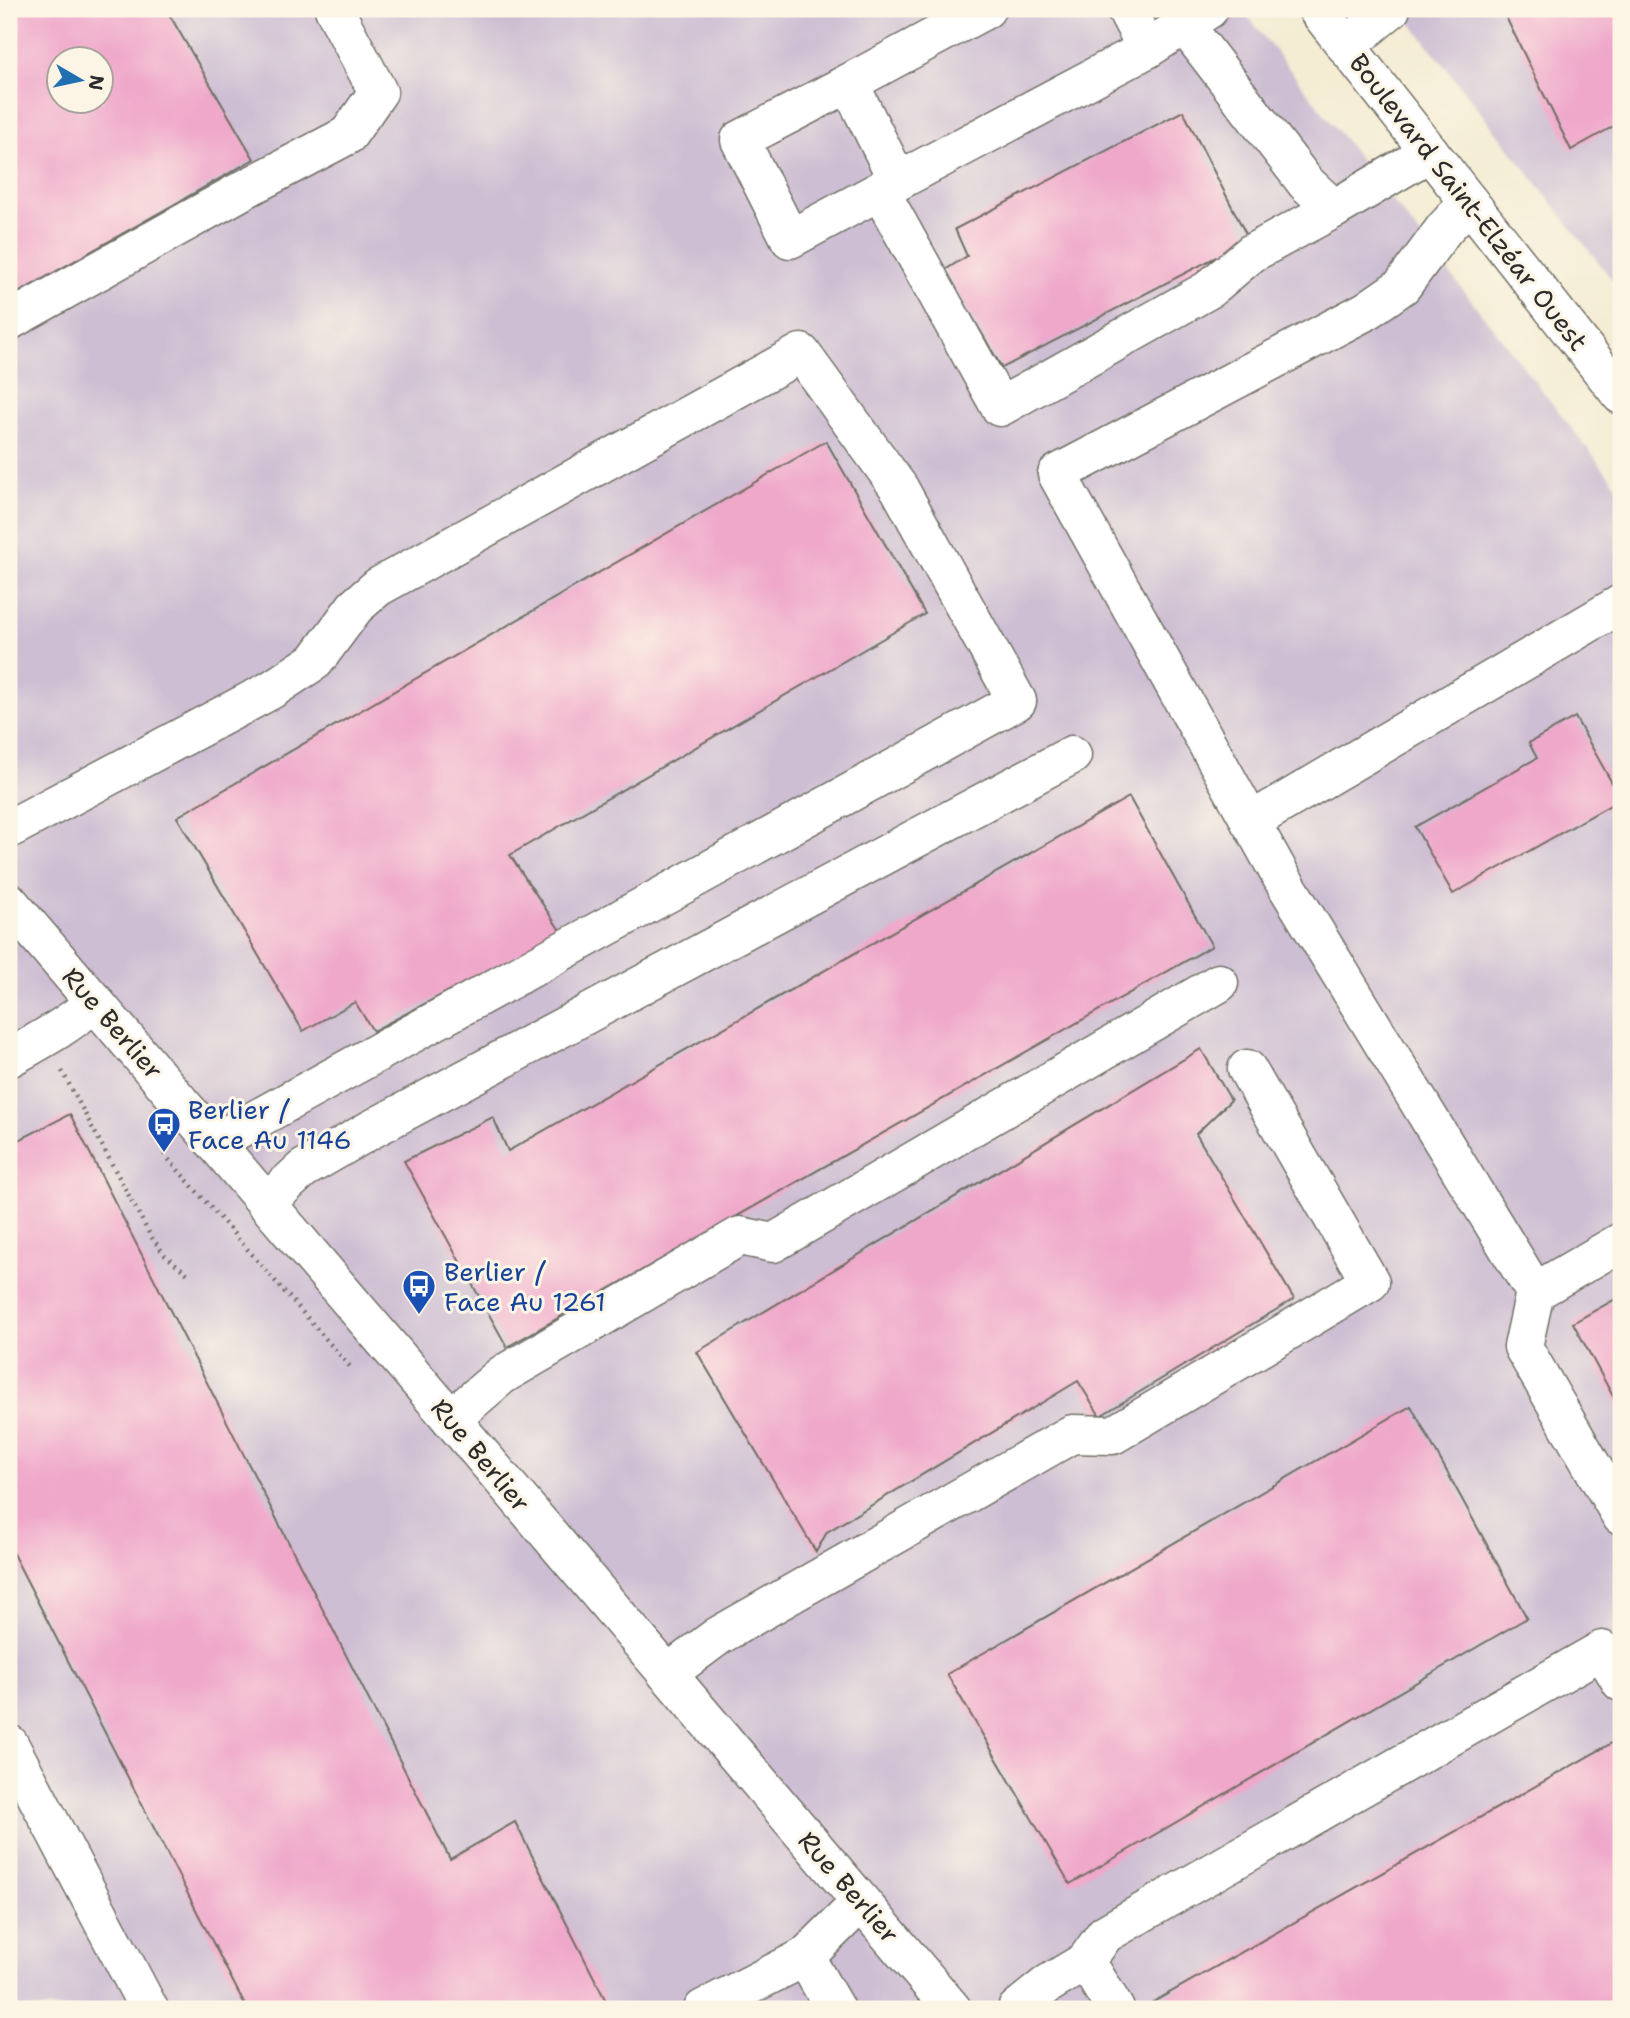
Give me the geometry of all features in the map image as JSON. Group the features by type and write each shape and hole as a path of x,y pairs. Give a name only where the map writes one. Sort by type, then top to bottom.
{"street":[{"path":"9,321 243,190 348,135 379,92 334,9"},
{"path":"986,9 740,140 790,239 1147,49 1197,16 1306,183 1334,209"},
{"path":"1126,9 1147,49"},
{"name":"Boulevard Saint-Elzéar Ouest","path":"1317,9 1621,395"},
{"path":"1346,46 1391,9"},
{"path":"849,83 889,186 1000,407 1208,290 1252,253 1334,209 1430,152"},
{"path":"1469,202 1444,229 1402,286 1387,298 1057,474 1282,878 1535,1292 1523,1347 1621,1516"},
{"path":"9,829 271,690 315,661 355,607 379,587 801,354 899,488 1017,701 215,1142"},
{"path":"1250,822 1621,604"},
{"path":"267,1203 303,1169 372,1129 1072,755"},
{"name":"Rue Berlier","path":"9,902 952,2009"},
{"path":"451,1419 502,1375 740,1236 773,1242 1219,983"},
{"path":"9,1058 78,1017 95,1002"},
{"path":"667,1674 719,1636 1072,1434 1113,1436 1370,1282 1247,1069"},
{"path":"1535,1292 1621,1242"},
{"path":"1017,2009 1048,1984 1086,1961 1105,1934 1602,1650 1621,1682"},
{"path":"9,1744 149,2009"},
{"path":"703,2009 805,1956 862,1902"},
{"path":"805,1956 835,2009"},
{"path":"1086,1961 1115,2009"}],"path":[{"path":"58,1063 149,1235 165,1255 188,1274"},
{"path":"164,1154 353,1370"}],"shaded area":[{"path":"9,9 1242,9 1621,491 1621,2009 9,2009"},
{"path":"1400,9 1621,9 1621,291"}],"building":[{"path":"9,9 166,9 254,159 9,298"},
{"path":"1502,9 1621,9 1621,122 1571,150"},
{"path":"1183,111 1249,240 1002,368 945,270 967,256 955,229"},
{"path":"826,441 925,614 510,855 561,932 373,1031 355,1002 303,1031 177,817"},
{"path":"1575,717 1621,799 1453,894 1415,827 1537,758 1529,743"},
{"path":"1129,797 1212,946 507,1347 404,1161 493,1117 508,1151"},
{"path":"1201,1049 1231,1100 1196,1134 1294,1299 1100,1416 1078,1381 827,1532 816,1552 697,1352"},
{"path":"70,1114 450,1859 515,1822 610,2009 247,2009 9,1546 9,1145"},
{"path":"1621,1296 1621,1411 1573,1323"},
{"path":"1411,1406 1527,1618 1070,1884 947,1674"},
{"path":"1619,1739 1621,2009 1141,2009"}],"place":[{"name":"Berlier / Face Au 1146","path":"164,1154"},
{"name":"Berlier / Face Au 1261","path":"419,1316"}]}
